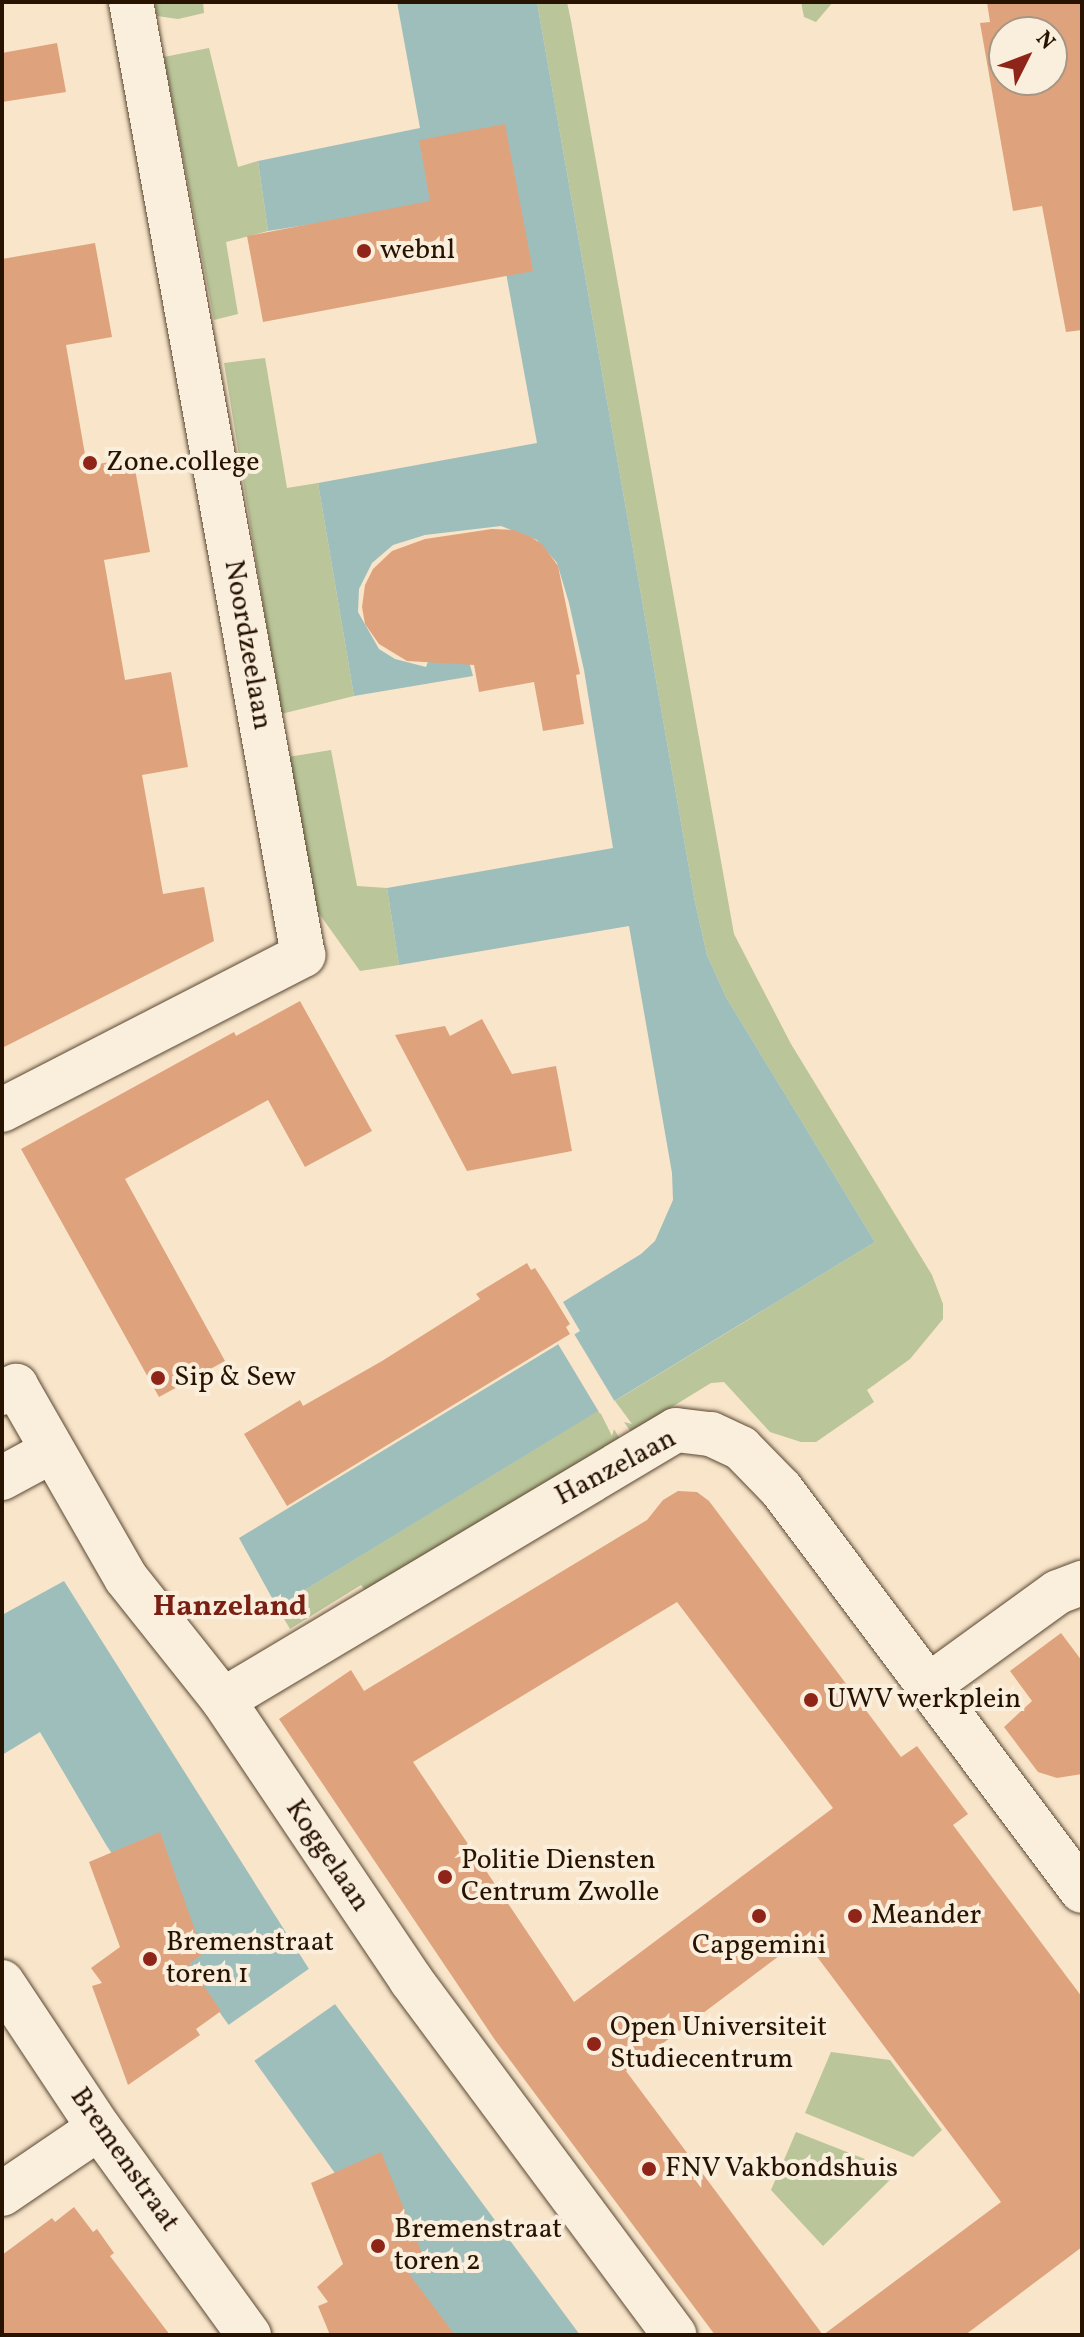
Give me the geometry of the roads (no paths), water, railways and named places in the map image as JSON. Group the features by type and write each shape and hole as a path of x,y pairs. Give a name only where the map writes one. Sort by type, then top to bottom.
{"street":[{"name":"Noordzeelaan","path":"2,1110 303,955 131,2"},
{"name":"Koggelaan","path":"7,1380 126,1578 223,1700 411,1980 675,2335"},
{"name":"Hanzelaan","path":"223,1700 676,1430 711,1434 741,1448 781,1489 1082,1891"},
{"path":"2,1478 52,1451"},
{"path":"928,1686 1058,1592 1082,1583"},
{"name":"Bremenstraat","path":"2,1982 99,2128 249,2335"},
{"path":"2,2194 99,2128"}],"water":[{"path":"397,2 537,2 695,902 707,955 726,997 875,1242 277,1607 239,1538 580,1331 563,1302 641,1254 655,1241 673,1200 672,1173 629,926 399,965 387,888 613,848 584,670 569,603 557,563 537,540 501,526 425,535 393,545 372,563 359,589 358,612 379,649 395,659 426,667 429,659 467,654 473,676 354,696 318,483 537,443 492,196 268,231 258,161 420,128"},
{"path":"64,1581 309,1969 580,2335 451,2335 167,1939 105,1843 40,1732 2,1755 2,1615"}],"place":[{"name":"webnl","path":"364,251"},
{"name":"Zone.college","path":"90,463"},
{"name":"Sip & Sew","path":"158,1378"},
{"name":"UWV werkplein","path":"811,1700"},
{"name":"Politie Diensten Centrum Zwolle","path":"445,1877"},
{"name":"Capgemini","path":"759,1916"},
{"name":"Meander","path":"855,1916"},
{"name":"Bremenstraat toren 1","path":"150,1959"},
{"name":"Open Universiteit Studiecentrum","path":"594,2044"},
{"name":"FNV Vakbondshuis","path":"649,2169"},
{"name":"Bremenstraat toren 2","path":"378,2246"}],"district":[{"name":"Hanzeland","path":"230,1607"}]}
